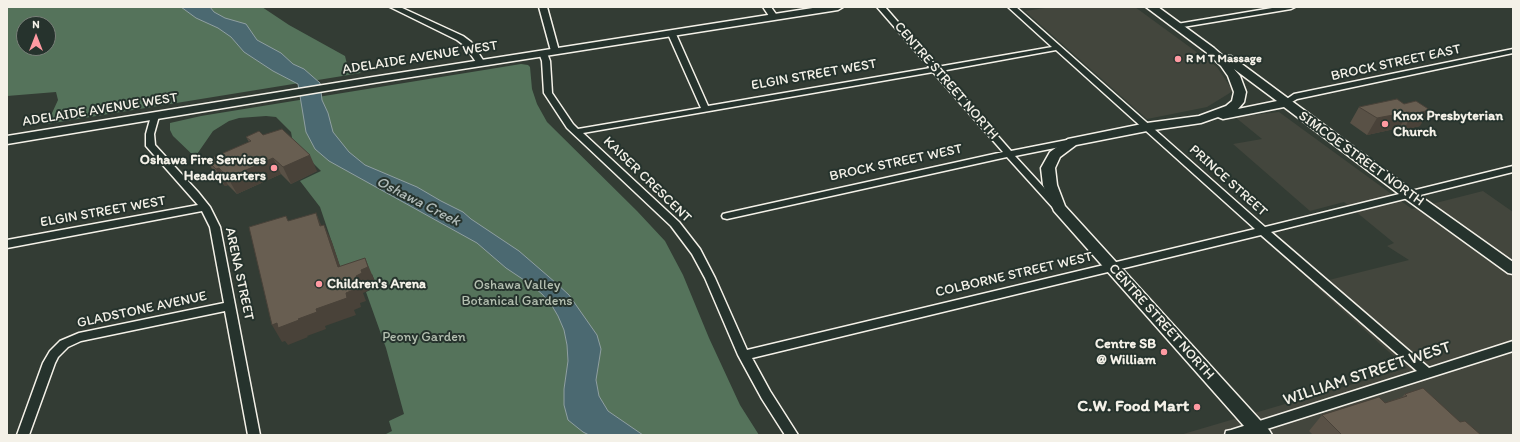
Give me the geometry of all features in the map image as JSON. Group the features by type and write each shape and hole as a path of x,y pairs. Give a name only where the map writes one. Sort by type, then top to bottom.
{"main road":[{"name":"ADELAIDE AVENUE WEST","path":"7,140 555,51 838,7"},
{"name":"SIMCOE STREET NORTH","path":"1151,7 1210,50 1230,60 1285,103 1408,194 1513,269"},
{"name":"SIMCOE STREET NORTH","path":"1210,50 1234,76 1240,92"},
{"name":"BROCK STREET WEST","path":"1048,168 1055,155 1072,142 1147,127 1200,119 1230,109 1238,102 1240,92"},
{"path":"1200,119 1285,103"},
{"name":"CENTRE STREET NORTH","path":"1048,168 1050,184 1059,208 1111,268 1260,431"}],"street":[{"path":"394,7 460,38 468,44 481,63"},
{"path":"543,7 555,51"},
{"path":"767,7 774,17"},
{"name":"CENTRE STREET NORTH","path":"881,7 936,68 1009,154 1059,208"},
{"name":"PRINCE STREET","path":"1012,7 1261,229 1427,373"},
{"path":"1177,26 1286,7"},
{"path":"672,34 705,108"},
{"name":"ELGIN STREET WEST","path":"576,132 705,108 1057,48"},
{"name":"BROCK STREET EAST","path":"1285,103 1294,97 1513,52"},
{"name":"KAISER CRESCENT","path":"543,53 546,61 548,93 570,126 675,224 696,252 710,278 744,355 766,395 792,435"},
{"name":"ARENA STREET","path":"155,116 150,134 151,146 168,162 205,207 215,227 254,435"},
{"name":"BROCK STREET WEST","path":"727,216 1009,154 1072,142"},
{"name":"COLBORNE STREET WEST","path":"744,355 1111,268 1261,229 1513,169"},
{"name":"ELGIN STREET WEST","path":"7,244 205,207"},
{"name":"GLADSTONE AVENUE","path":"23,435 54,354 64,344 79,337 231,306"},
{"name":"WILLIAM STREET WEST","path":"1231,435 1260,431 1427,373 1513,346"}],"shaded area":[{"path":"1051,7 1135,7 1217,67 1233,91 1207,107 1147,119 1025,11"},
{"path":"1279,112 1412,209 1483,191 1513,212 1513,435 1180,435 1407,368 1313,284 1409,260 1387,246 1394,243 1344,202 1310,211 1233,144 1262,139 1235,117"}],"green space":[{"path":"7,7 262,7 289,25 345,56 347,64 361,73 47,124 58,100 56,92 7,96"},
{"name":"Oshawa Valley Botanical Gardens","path":"521,64 528,65 530,67 532,89 537,104 547,122 637,211 665,241 683,275 709,338 740,405 759,435 384,435 392,431 389,421 404,414 386,348 366,292 370,290 368,286 376,284 372,274 346,284 320,207 300,181 321,171 293,143 291,132 276,117 266,116 239,118 229,121 213,131 195,157 173,136 170,130 170,123 201,116"}],"water":[{"name":"Oshawa Creek","path":"181,7 210,7 214,12 225,18 246,24 257,40 281,53 293,64 304,69 320,83 322,100 328,113 333,132 349,152 365,165 417,187 463,212 519,251 569,295 597,335 601,349 596,380 599,396 608,411 643,435 589,435 568,420 564,405 564,389 568,361 564,330 551,304 542,294 506,268 477,243 329,161 315,149 306,132 298,84 273,71 244,52 231,37 218,28 196,18"}],"building":[{"path":"1397,99 1404,104 1416,101 1430,110 1413,114 1409,112 1377,118 1359,107"},
{"path":"282,129 310,155 283,167 273,158 228,178 219,168 216,169 207,160 251,141 246,137 259,131 263,135"},
{"name":"Children's Arena","path":"316,213 320,226 324,225 338,267 365,258 368,267 361,270 362,273 356,276 359,284 352,286 353,290 346,293 347,298 316,309 317,312 278,328 277,323 272,325 249,227 286,216 288,221"},
{"path":"1423,388 1460,422 1465,421 1481,435 1342,435 1322,415 1379,397 1385,403 1407,396 1405,394"}],"place":[{"name":"R M T Massage","path":"1178,59"},
{"name":"Knox Presbyterian Church","path":"1385,124"},
{"name":"Oshawa Fire Services Headquarters","path":"274,168"},
{"name":"Children's Arena","path":"319,284"},
{"name":"Centre SB @ William","path":"1164,352"},
{"name":"C.W. Food Mart","path":"1197,407"}],"park label":[{"name":"Peony Garden","path":"424,337"}]}
